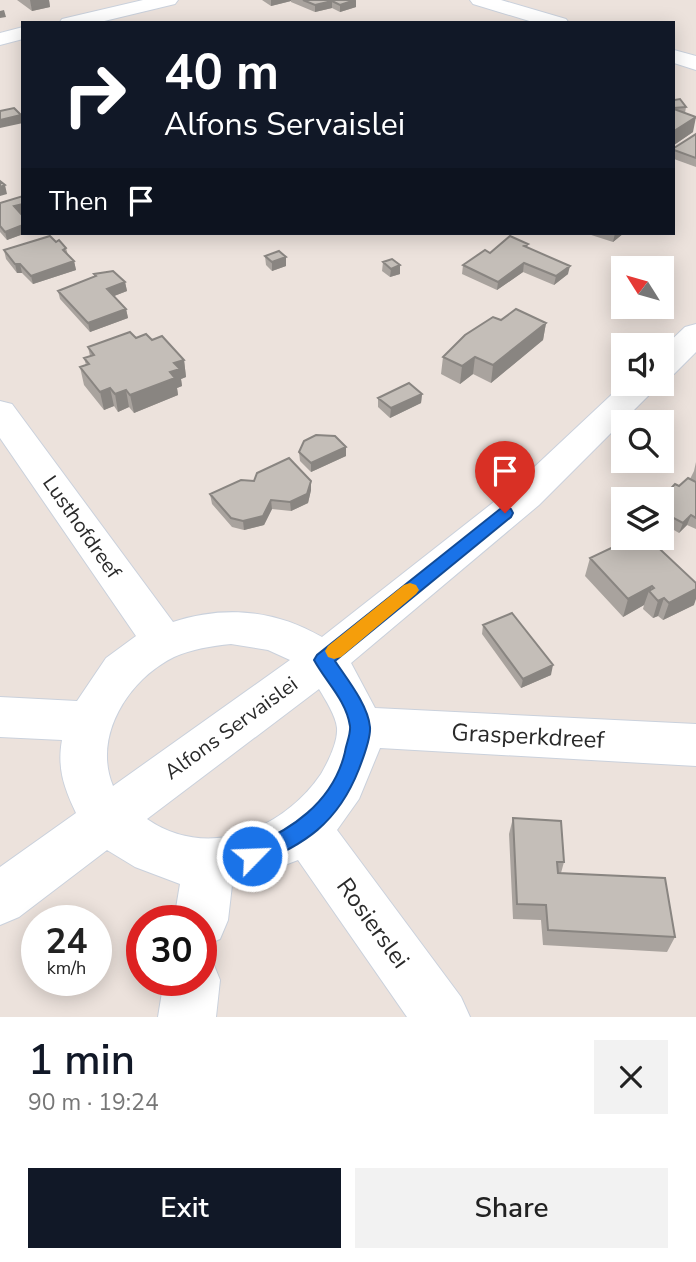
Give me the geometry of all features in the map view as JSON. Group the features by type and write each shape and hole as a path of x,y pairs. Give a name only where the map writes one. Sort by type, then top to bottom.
{"street":[{"path":"78,21 168,0"},
{"path":"481,0 552,21"},
{"path":"0,39 21,34"},
{"path":"675,56 696,63"},
{"path":"674,355 696,334"},
{"name":"Alfons Servaislei","path":"0,899 324,660 526,496 630,396"},
{"name":"Lusthofdreef","path":"0,412 163,642"},
{"path":"251,628 292,639 324,660 347,692 360,727 353,758 341,788 324,811 305,828 276,846 252,856 209,864 174,858 144,848 106,819 92,797 85,775 83,750 88,721 114,678 136,658 163,642 206,629 251,628"},
{"path":"0,717 88,721"},
{"name":"Grasperkdreef","path":"360,727 696,745"},
{"name":"Rosierslei","path":"305,828 441,1017"},
{"path":"203,905 209,864"},
{"path":"187,1017 190,996"}],"building":[{"path":"303,0 355,0 340,5 332,1 315,5"},
{"path":"680,99 686,107 675,108 675,100"},
{"path":"14,108 21,115 0,120 0,111"},
{"path":"675,109 696,117 675,130"},
{"path":"696,134 696,158 675,150 675,147"},
{"path":"21,197 21,204 14,206 21,214 21,226 5,232 0,226 0,203"},
{"path":"50,236 56,242 59,240 66,248 63,250 74,261 31,276 20,264 15,264 4,250"},
{"path":"510,236 528,244 524,246 570,266 556,276 524,263 498,282 463,265 485,250 490,253"},
{"path":"279,251 286,257 272,262 265,256"},
{"path":"392,259 400,265 391,269 383,262"},
{"path":"113,271 125,282 107,289 126,309 88,323 58,291 96,276 94,274"},
{"path":"516,309 546,323 493,365 475,357 462,366 443,357 465,335 493,317 501,320"},
{"path":"130,332 136,338 146,334 152,340 162,336 184,360 174,363 180,369 170,372 175,378 130,395 126,390 115,394 110,388 100,392 80,367 89,364 84,358 94,355 88,347"},
{"path":"409,383 422,394 391,408 378,398"},
{"path":"316,435 335,436 346,447 311,463 299,452 304,441"},
{"path":"289,458 311,481 307,494 290,502 271,500 263,516 243,521 231,518 210,494 241,480 254,481 257,473"},
{"path":"688,478 696,482 696,518 691,515 683,523 674,518 672,487 675,484 679,486"},
{"path":"611,548 661,550 696,583 696,589 669,603 664,598 658,601 649,591 654,588 652,586 628,599 590,558"},
{"path":"512,613 553,665 523,679 483,625"},
{"path":"513,818 561,821 564,862 557,862 558,873 665,878 675,937 548,930 546,905 517,904"}],"slow traffic":[{"path":"334,651 410,590"}],"route":[{"path":"252,856 276,846 305,828 324,811 341,788 353,758 360,727 347,692 324,660 505,513"}]}
